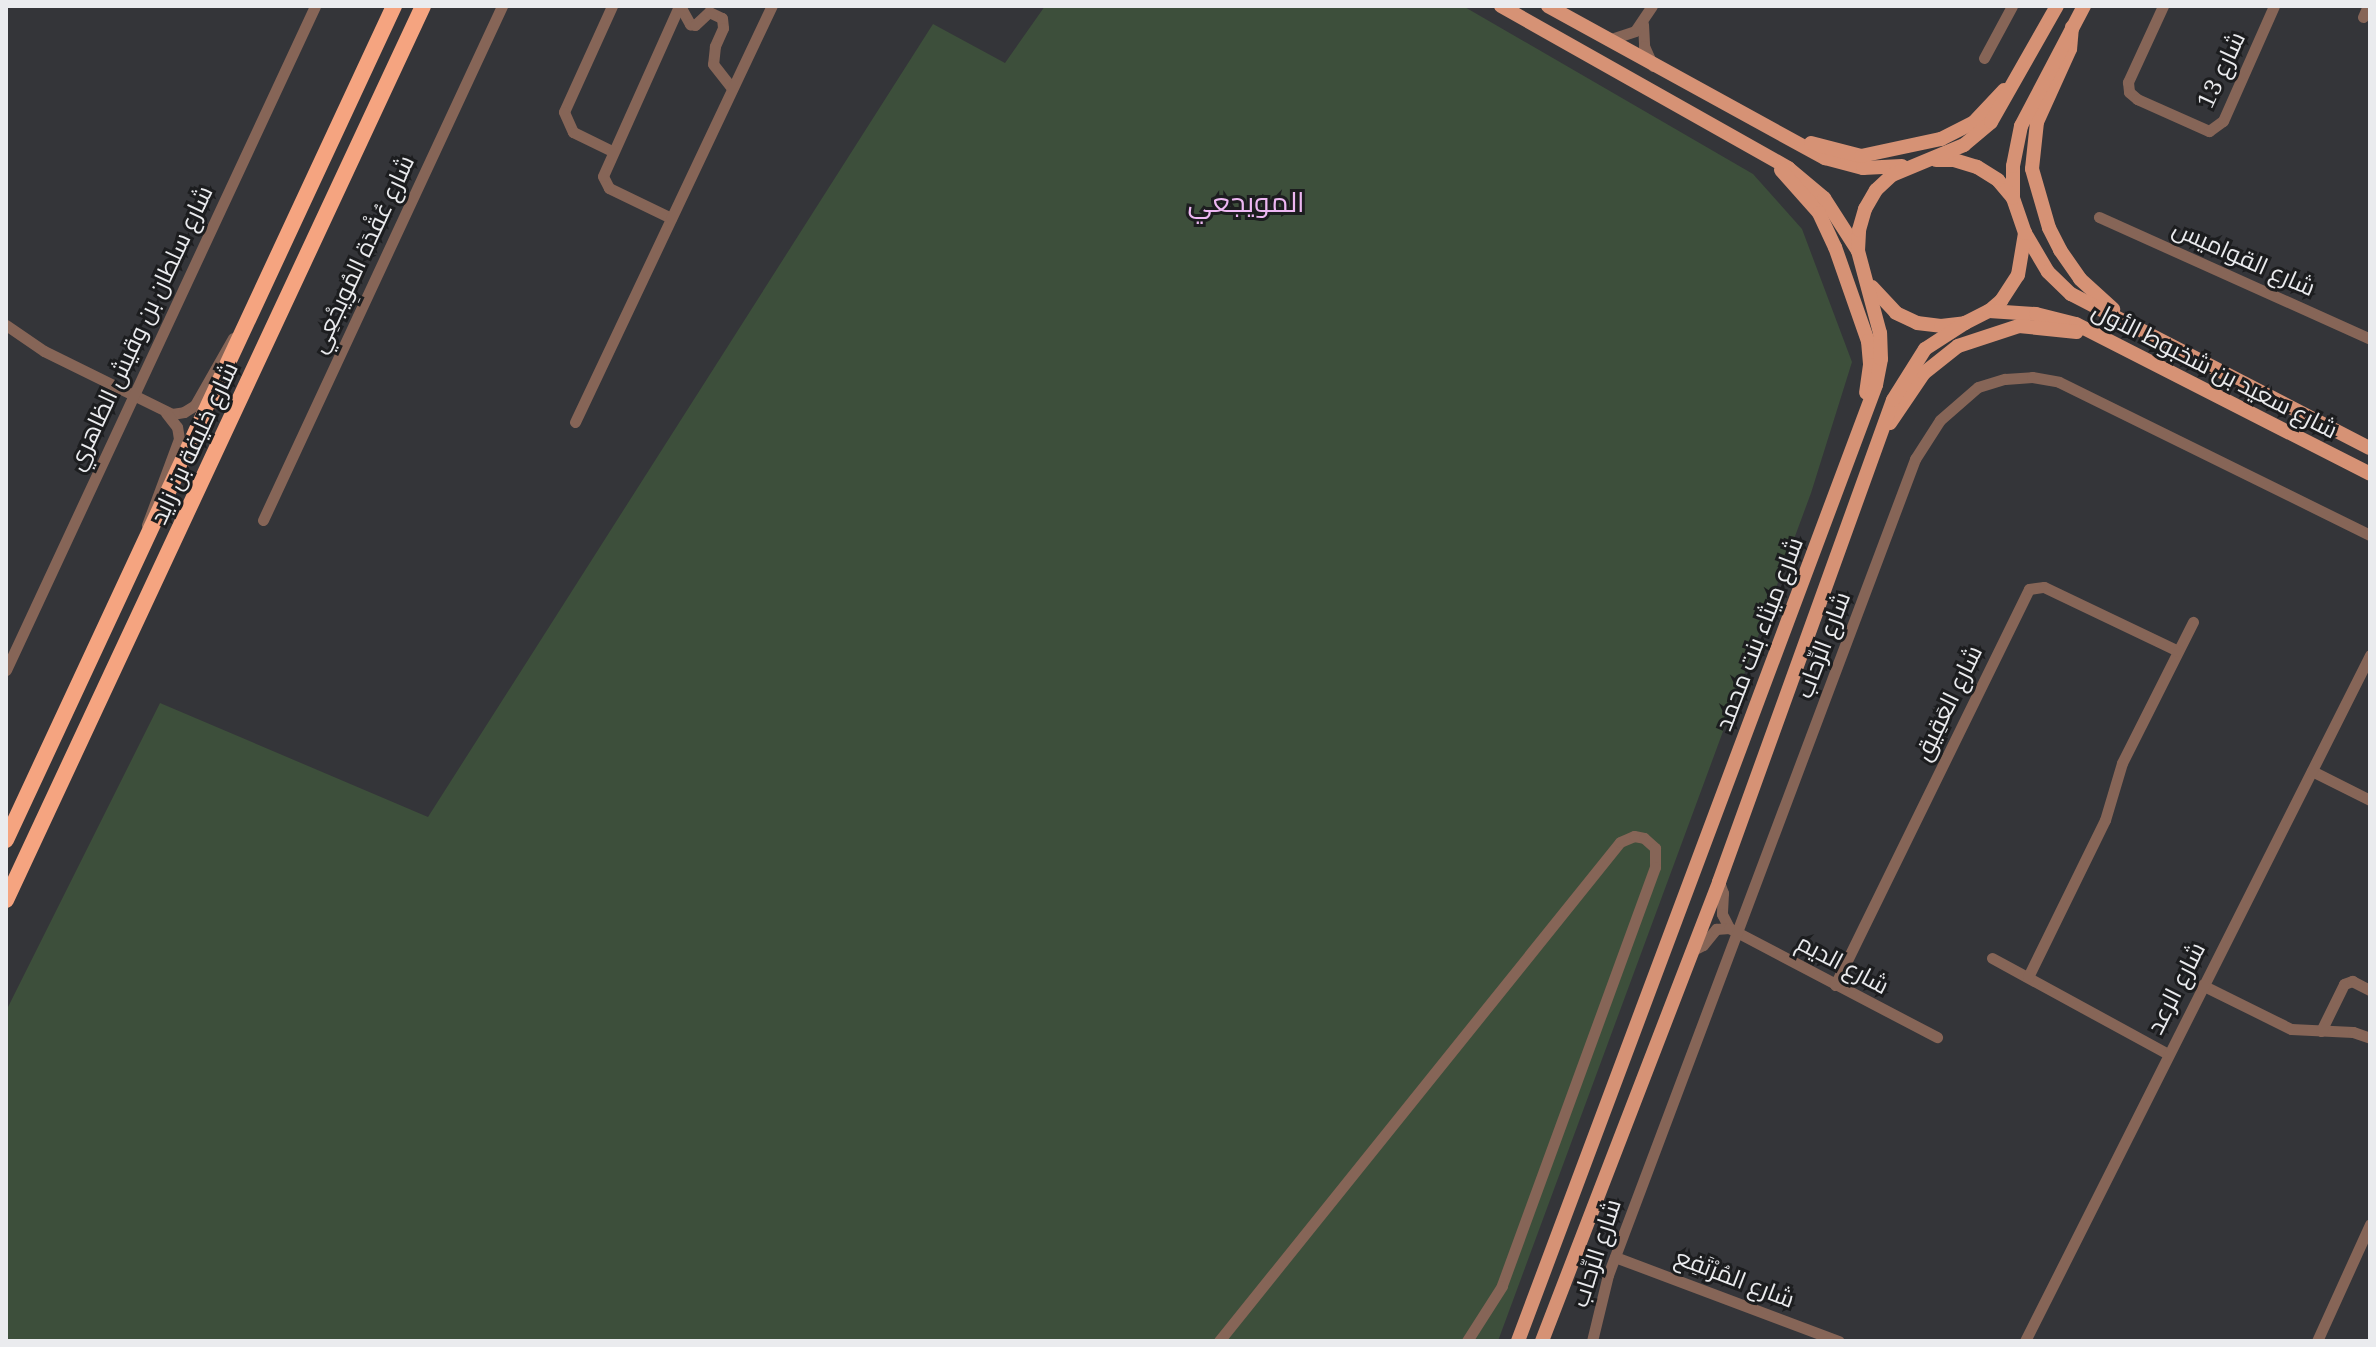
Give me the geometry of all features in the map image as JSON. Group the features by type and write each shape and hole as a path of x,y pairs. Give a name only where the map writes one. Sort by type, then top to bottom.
{"highway":[{"name":"شارع خليفة بن زايد","path":"6,840 394,6"},
{"name":"شارع خليفة بن زايد","path":"6,900 423,6"}],"main road":[{"path":"1501,6 1801,177 1824,198 1858,251"},
{"path":"1548,6 1653,66 1841,164 1863,168 1910,165"},
{"name":"شارع ميثاء بنت محمد","path":"1518,1341 1876,385 1881,359 1880,333 1858,251 1859,230 1870,199 1892,175 1964,145 1991,122 2057,6"},
{"path":"1865,277 1878,297 1896,313 1917,323 1941,326 1965,323 1989,311 2011,289 2018,275 2025,233 2013,198 2013,166 2021,126 2084,6"},
{"path":"2072,27 2070,49 2037,122 2032,169 2049,228 2060,250 2080,279 2122,317"},
{"path":"1785,136 1861,156 1941,139 1966,127 1989,109 2027,49 2044,30"},
{"path":"1771,159 1807,198 1828,230 1865,329 1870,365 1859,429"},
{"path":"1930,160 1954,160 1977,167 1998,180 2013,198"},
{"name":"شارع سعيد بن شخبوط الأول","path":"2025,233 2059,284 2085,302 2122,317 2370,448"},
{"name":"شارع سعيد بن شخبوط الأول","path":"1989,311 2057,318 2109,338 2370,474"},
{"name":"شارع ميثاء بنت محمد","path":"1542,1341 1719,882 1893,400 1917,360 1936,339 1965,323"},
{"path":"1878,440 1924,373 1958,346 2019,326 2109,338"}],"street":[{"name":"شارع سلطان بن وقيش الظاهري","path":"6,670 315,6"},
{"name":"شارع عُقْدَة المُوِيجْعِي","path":"263,520 502,6"},
{"path":"612,6 564,112 573,132 612,151"},
{"path":"671,218 609,188 603,176 680,6"},
{"path":"680,6 690,24 695,25 709,12 722,18 723,28 715,46 713,64 732,88"},
{"path":"575,422 772,6"},
{"path":"1607,40 1627,36 1643,24 1652,6"},
{"path":"1984,58 2012,6"},
{"name":"شارع 13","path":"2163,6 2128,82 2133,96 2203,130 2215,130 2223,121 2274,6"},
{"path":"1643,24 1644,46 1653,66"},
{"name":"شارع القواميس","path":"2099,217 2370,339"},
{"path":"6,325 44,351 165,412 178,414 195,405 226,348 250,317"},
{"name":"شارع الرِّحاب","path":"1592,1341 1615,1257 1733,930 1915,459 1940,420 1978,387 2005,379 2032,377 2059,382 2370,535"},
{"path":"144,545 152,505 179,439 174,422 165,412"},
{"name":"شارع العَقِيق","path":"1835,985 2029,589 2044,587 2178,651"},
{"path":"2028,977 2105,820 2116,776 2193,622"},
{"name":"شارع الرعد","path":"2025,1341 2370,655"},
{"path":"2312,771 2370,800"},
{"path":"1219,1341 1620,842 1629,837 1644,838 1655,848 1655,867 1502,1286 1467,1341"},
{"path":"1719,882 1723,893 1722,914 1733,930"},
{"path":"1693,950 1703,945 1716,929 1733,930"},
{"name":"شارع الديم","path":"1733,930 1937,1037"},
{"path":"1992,958 2168,1054"},
{"path":"2321,1031 2344,984 2352,981 2370,990"},
{"path":"2202,985 2291,1029 2353,1032 2370,1038"},
{"path":"2317,1341 2370,1224"},
{"name":"شارع المُرْتَفِع","path":"1615,1257 1839,1341"}],"green space":[{"path":"1045,6 1463,6 1753,174 1802,229 1852,362 1811,493 1498,1341 6,1341 6,1011 160,703 428,817 933,24 1005,63"}],"district":[{"name":"المويجعي","path":"1246,202"}]}
